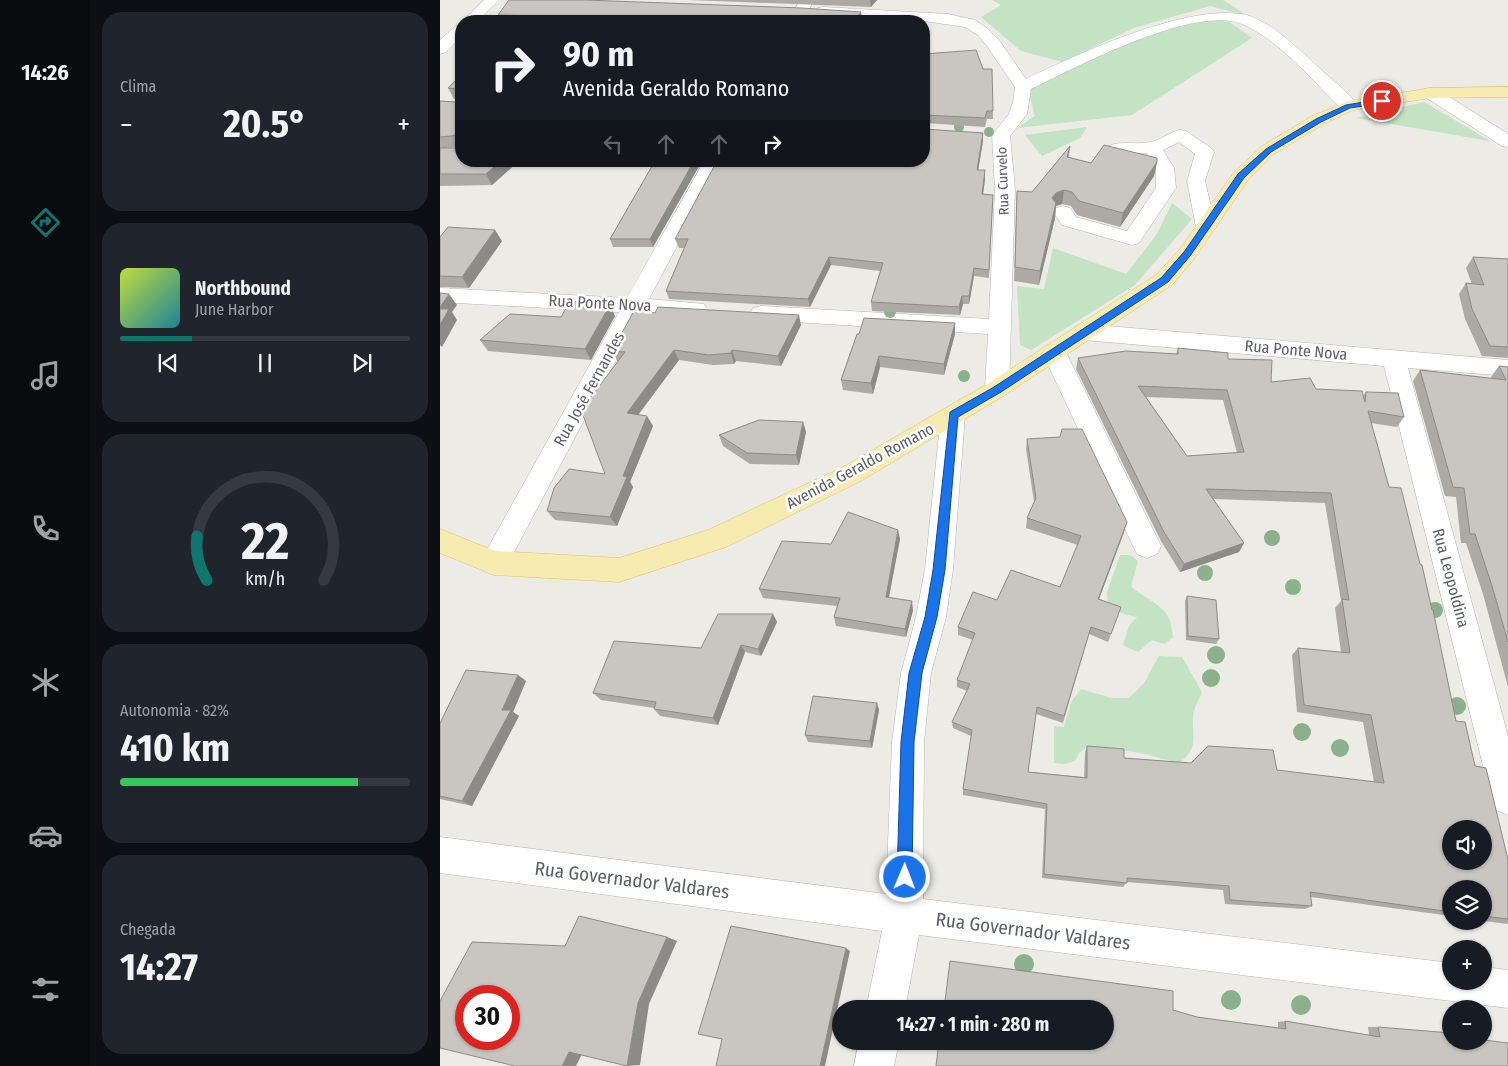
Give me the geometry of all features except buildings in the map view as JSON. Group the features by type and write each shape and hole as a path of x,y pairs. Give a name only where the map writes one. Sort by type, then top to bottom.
{"main road":[{"name":"Avenida Geraldo Romano","path":"440,541 494,563 619,570 716,540 852,474 997,389 1164,280 1187,254 1241,176 1268,150 1318,120 1349,106 1431,93 1508,92"}],"street":[{"path":"476,15 492,0"},
{"path":"783,10 883,15"},
{"path":"930,18 970,23 983,32 1023,87 1080,58 1136,35 1203,16 1230,15 1244,19 1268,34 1349,106"},
{"path":"440,50 455,35"},
{"name":"Rua Curvelo","path":"997,389 1005,189 1001,135 1015,120 1023,104 1023,87"},
{"path":"1431,93 1508,142"},
{"path":"981,134 1001,135"},
{"path":"1110,154 1126,147 1153,148 1180,135 1205,152 1196,181 1206,227"},
{"path":"1063,212 1069,221 1132,239 1166,188 1166,168 1153,148"},
{"name":"Rua José Fernandes","path":"494,563 709,167"},
{"name":"Rua Ponte Nova","path":"440,295 714,310"},
{"path":"744,312 1000,327"},
{"name":"Rua Ponte Nova","path":"1084,332 1508,368"},
{"path":"1054,352 1147,546"},
{"name":"Rua Leopoldina","path":"1394,359 1508,798"},
{"path":"888,1000 904,915 908,742 916,673 931,617 939,570 953,415"},
{"name":"Rua Governador Valdares","path":"440,855 904,915 1508,989"},
{"path":"874,1066 877,1050"}],"green space":[{"path":"992,0 1223,0 1248,16 1210,6 1134,28 1063,62 1021,51 981,17 1001,5"},
{"path":"1225,19 1252,38 1132,115 1017,128 1035,116 1028,89 1099,55 1148,36 1198,22"},
{"path":"1424,102 1490,141 1356,118"},
{"path":"1087,127 1080,138 1042,156 1025,135"},
{"path":"1172,203 1192,219 1135,285 1031,350 1020,345 1017,286 1044,289 1053,248 1126,274 1157,234"},
{"path":"1120,555 1130,555 1138,561 1131,586 1161,608 1168,617 1173,637 1165,644 1152,640 1138,652 1123,645 1129,626 1137,617 1124,614 1108,606 1107,592"},
{"path":"1159,656 1182,657 1202,692 1193,715 1192,748 1185,758 1179,763 1141,753 1089,746 1080,752 1075,761 1064,764 1054,763 1054,726 1064,727 1071,702 1081,689 1111,698 1129,698 1144,683"}],"route":[{"path":"905,877 908,742 916,673 931,617 939,570 953,415 997,389 1164,280 1187,254 1241,176 1268,150 1318,120 1349,106 1382,101"}]}
